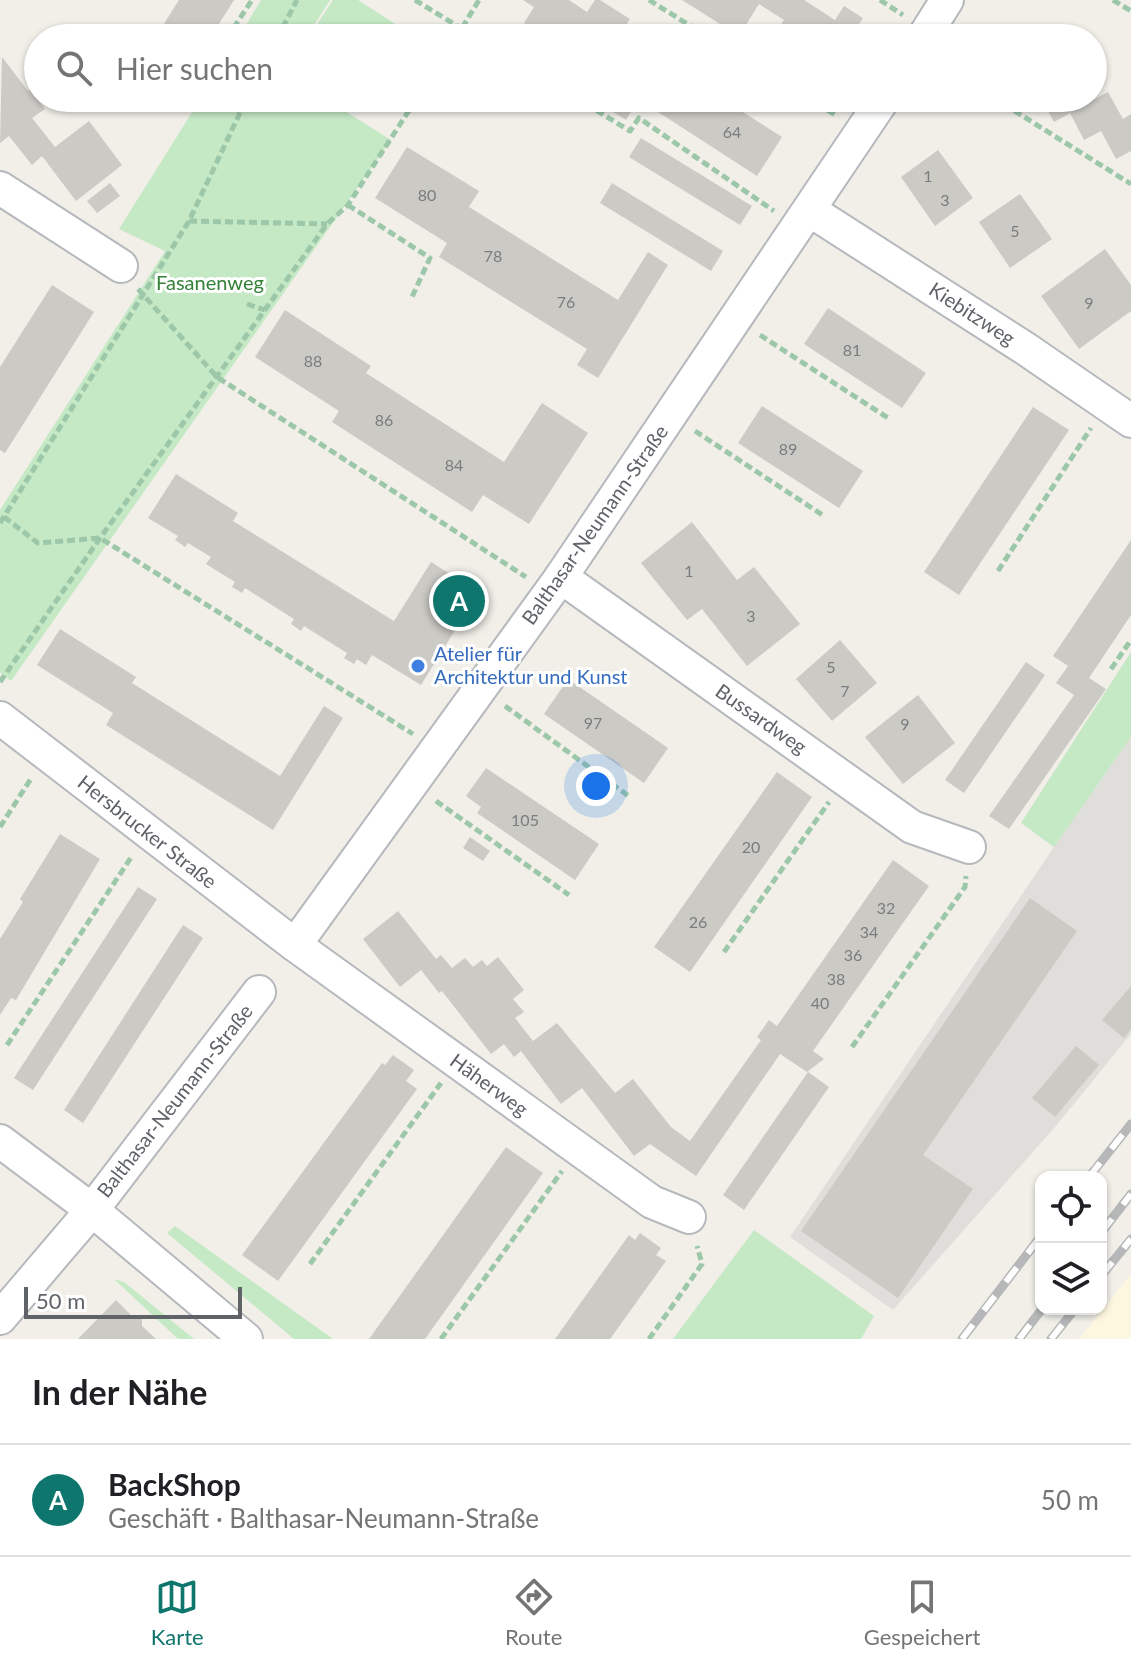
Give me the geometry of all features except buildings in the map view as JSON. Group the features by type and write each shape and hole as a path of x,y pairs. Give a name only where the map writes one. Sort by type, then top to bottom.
{"street":[{"path":"932,24 947,0"},
{"name":"Balthasar-Neumann-Straße","path":"295,945 556,585 875,112"},
{"path":"0,188 121,266"},
{"name":"Kiebitzweg","path":"804,219 1119,412"},
{"name":"Bussardweg","path":"556,585 912,827 969,847"},
{"name":"Hersbrucker Straße","path":"0,718 295,945"},
{"name":"Häherweg","path":"295,945 652,1202 689,1217"},
{"name":"Balthasar-Neumann-Straße","path":"0,1318 92,1210 259,992"},
{"path":"0,1141 92,1210 246,1339"}],"path":[{"path":"236,24 252,0"},
{"path":"284,24 297,0"},
{"path":"415,0 426,3 456,24"},
{"path":"464,24 479,0"},
{"path":"649,0 688,24"},
{"path":"1113,0 1131,11"},
{"path":"240,112 189,221 2,520 38,543 100,538 438,750"},
{"path":"0,682 327,224 348,205 408,112"},
{"path":"599,112 630,131 639,118 804,219"},
{"path":"1016,112 1131,184"},
{"path":"348,205 430,258 411,299"},
{"path":"189,221 327,224"},
{"path":"121,266 217,377 556,585"},
{"path":"247,304 266,310"},
{"path":"736,319 888,418"},
{"path":"998,571 1119,412"},
{"path":"671,415 824,516"},
{"path":"1111,669 1131,640"},
{"path":"482,689 630,797"},
{"path":"0,827 47,754"},
{"path":"724,952 845,779"},
{"path":"412,785 569,895"},
{"path":"7,1045 148,832"},
{"path":"852,1047 965,887 969,847"},
{"path":"310,1264 457,1062"},
{"path":"441,1339 577,1149"},
{"path":"649,1339 702,1264 689,1217"}],"shaded area":[{"path":"1131,737 1131,1034 1055,1127 893,1310 790,1237"},
{"path":"1131,1274 1131,1339 1079,1339 1098,1315 1107,1315 1107,1304"}],"green space":[{"path":"261,0 330,0 315,24 246,24"},
{"path":"333,0 358,0 395,24 317,24"},
{"name":"Fasanenweg","path":"192,112 346,112 391,140 11,681 0,672 0,510 165,251 119,229"},
{"path":"1131,652 1131,737 1054,847 1021,823"},
{"path":"175,1226 333,1339 294,1339 167,1233"},
{"path":"754,1230 874,1316 861,1339 673,1339"},
{"path":"114,1279 124,1282 194,1339 178,1339"}],"railway":[{"path":"1094,1171 1131,1124"},
{"path":"1107,1225 1131,1194"},
{"path":"1107,1269 1131,1239"},
{"path":"962,1339 1036,1243"},
{"path":"1019,1339 1037,1315"},
{"path":"1051,1339 1070,1315"}],"place":[{"name":"BackShop","path":"459,601"},
{"name":"Atelier für Architektur und Kunst","path":"418,666"}]}
